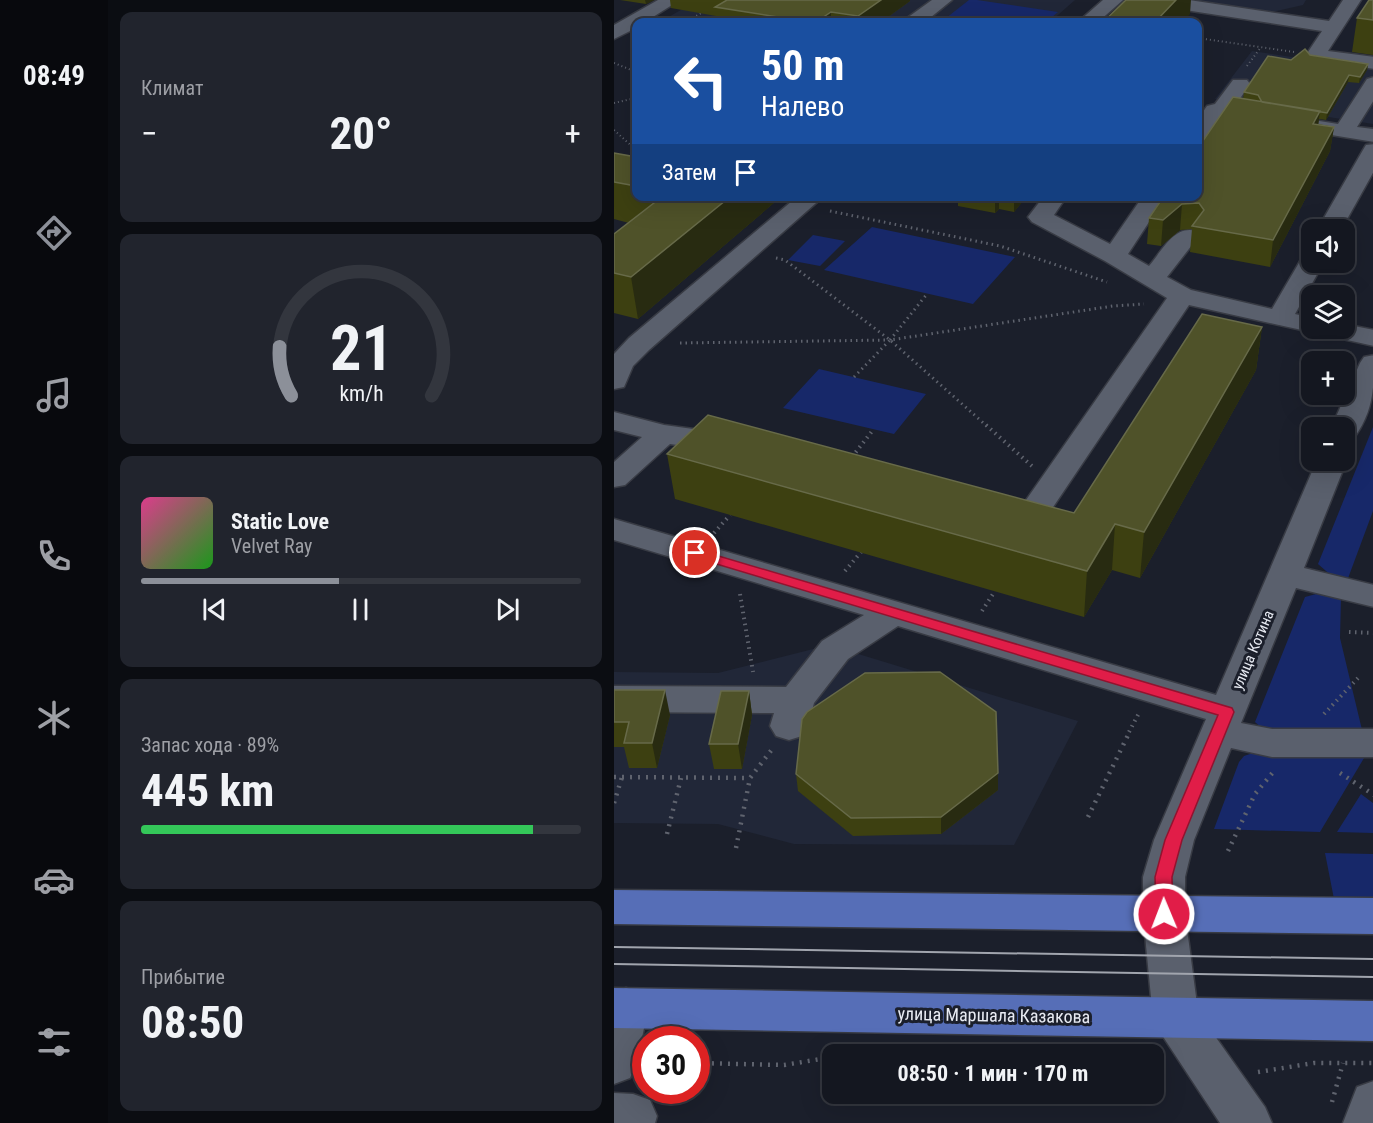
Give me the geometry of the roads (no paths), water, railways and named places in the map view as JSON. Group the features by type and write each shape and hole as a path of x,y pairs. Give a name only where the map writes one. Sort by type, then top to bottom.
{"main road":[{"path":"614,907 1373,916"},
{"name":"улица Маршала Казакова","path":"620,1008 1176,1018 1363,1084"}],"street":[{"path":"646,18 671,0"},
{"path":"919,18 943,0"},
{"path":"1092,18 1114,0"},
{"path":"1151,0 1334,27"},
{"path":"1352,0 1316,55 1373,63"},
{"path":"1202,30 1218,10"},
{"path":"614,33 632,26"},
{"path":"1348,124 1373,83"},
{"path":"1240,84 1225,104 1373,128"},
{"path":"1202,128 1214,110 1373,136"},
{"path":"1335,219 1373,150"},
{"path":"614,381 627,342 748,252 808,201"},
{"path":"1052,201 1040,217 1114,255 1182,296 1301,324"},
{"path":"1114,255 1152,201"},
{"path":"1152,279 1187,236"},
{"path":"1279,319 1305,273"},
{"path":"977,502 1032,515 1182,296"},
{"path":"1355,334 1373,338"},
{"path":"1350,417 1373,363"},
{"path":"614,421 664,434 756,449"},
{"path":"614,478 664,434"},
{"name":"улица Котина","path":"1176,1018 1164,914 1164,877 1174,840 1327,471"},
{"path":"614,529 893,613 1104,688 1151,690 1272,743 1373,743"},
{"path":"1284,574 1373,596"},
{"path":"614,699 758,700 792,713 836,650 893,613"},
{"path":"614,1063 620,1008"},
{"path":"1176,1018 1248,1123"},
{"path":"614,1115 633,1116 631,1123"}],"tram line":[{"path":"614,947 1374,959"},
{"path":"614,964 1374,977"}]}
